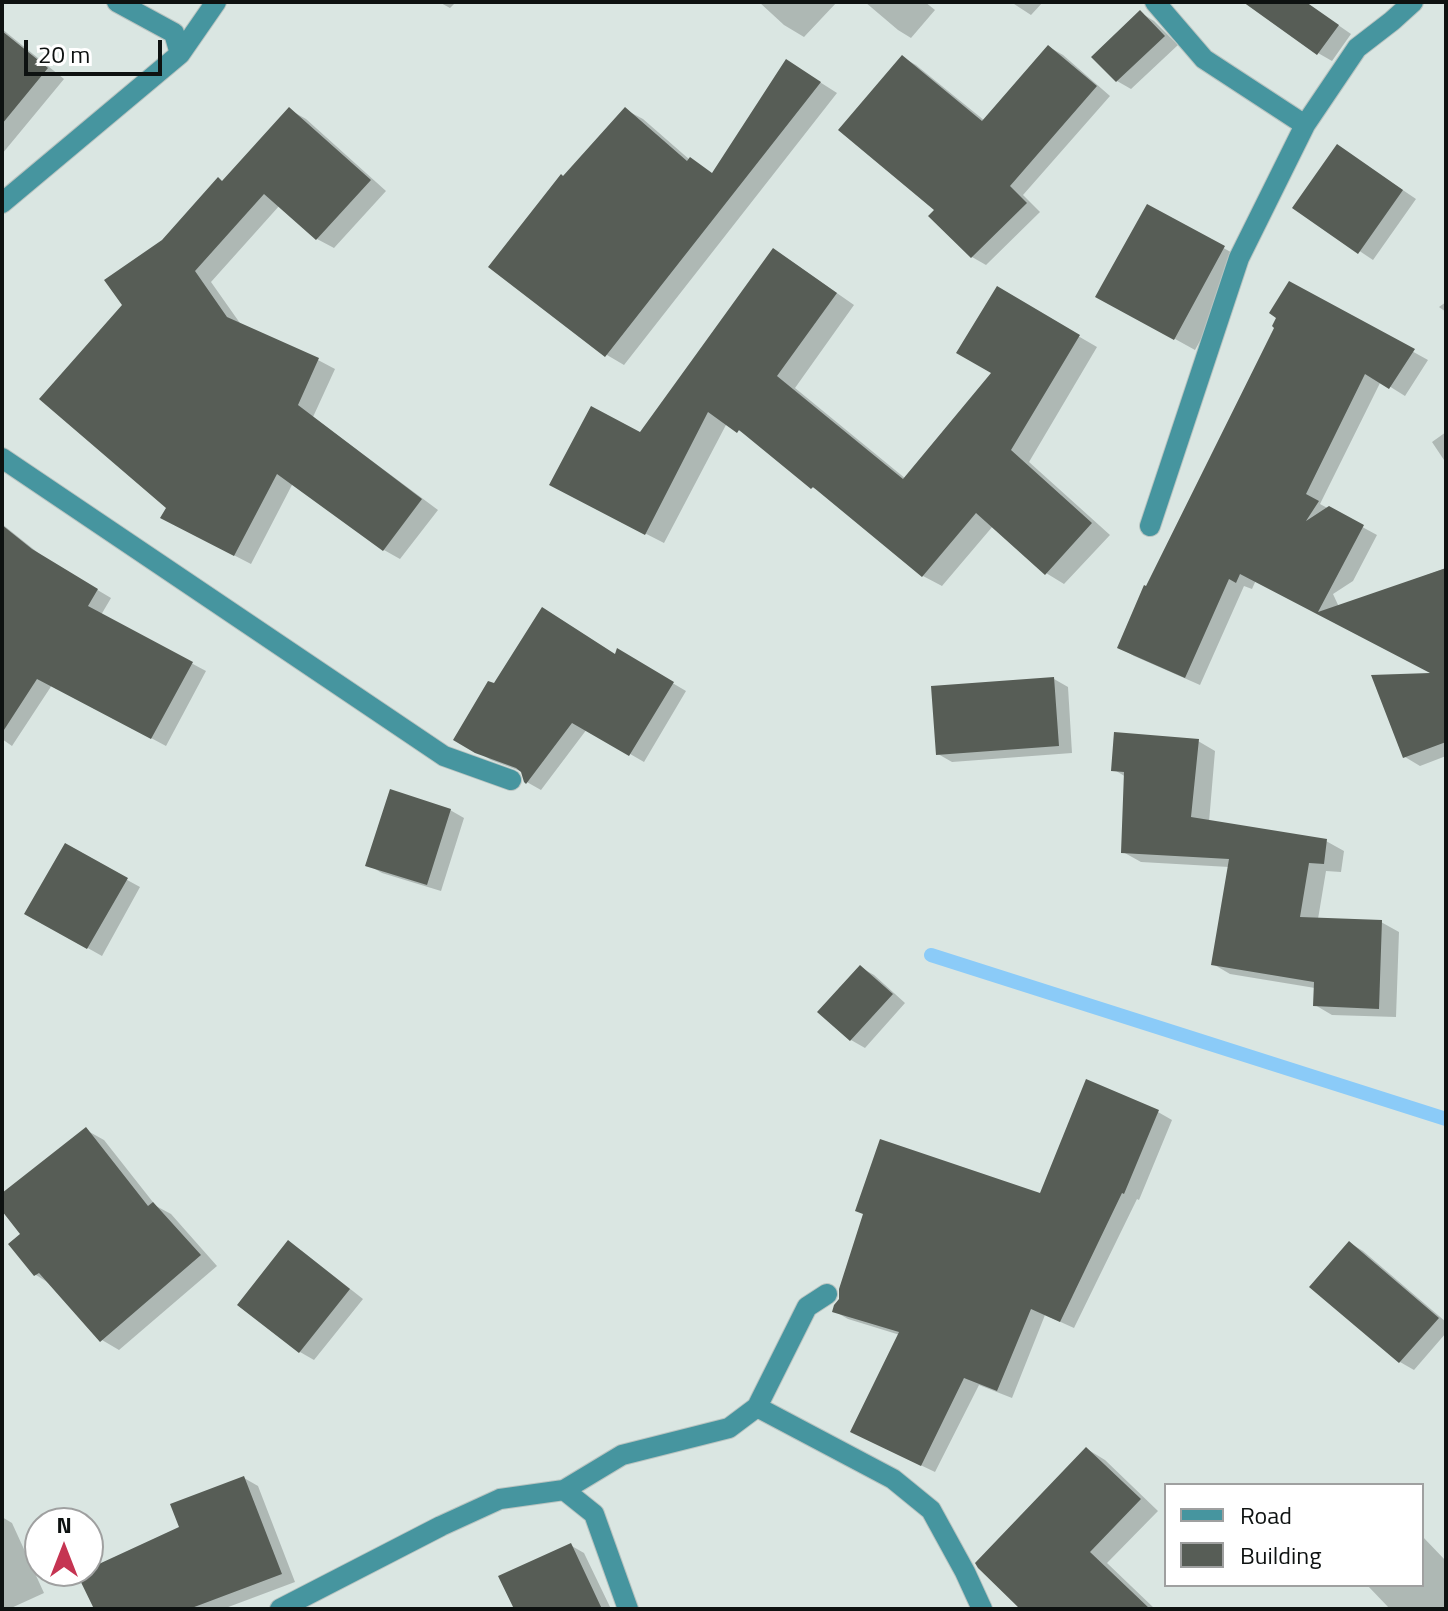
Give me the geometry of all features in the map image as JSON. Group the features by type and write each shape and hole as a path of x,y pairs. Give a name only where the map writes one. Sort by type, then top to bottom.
{"street":[{"path":"117,2 174,33 180,54"},
{"path":"2,203 180,54 216,2"},
{"path":"1155,2 1204,59 1305,125"},
{"path":"1150,526 1239,258 1305,125 1357,48 1413,2"},
{"path":"2,458 444,756 511,780"},
{"path":"280,1609 500,1499 564,1490 622,1455 729,1428 757,1407 807,1307 827,1294"},
{"path":"757,1407 893,1479 931,1510 982,1609"},
{"path":"564,1490 594,1514 628,1609"}],"building":[{"path":"1243,2 1306,2 1339,25 1317,55"},
{"path":"1140,10 1165,36 1116,82 1091,57"},
{"path":"2,31 48,68 2,124"},
{"path":"1048,45 1097,86 1010,186 1027,203 971,258 928,216 934,210 838,130 902,55 982,121"},
{"path":"786,59 821,82 605,357 488,267 561,174 563,176 625,107 687,161 690,157 712,173"},
{"path":"289,107 371,180 316,240 264,194 195,271 227,317 319,358 298,405 422,499 383,551 277,474 234,556 160,518 166,508 39,399 122,305 104,280 162,240 218,177 222,181"},
{"path":"1337,144 1403,190 1358,254 1292,208"},
{"path":"1147,204 1225,246 1174,340 1095,297"},
{"path":"773,248 837,293 777,376 903,479 991,373 956,353 997,286 1080,335 1011,450 1092,523 1045,575 976,513 922,577 813,487 811,489 739,430 737,433 708,412 645,535 549,485 591,406 640,432"},
{"path":"1289,281 1415,349 1389,389 1365,374 1306,494 1319,501 1306,521 1329,506 1364,525 1318,612 1446,568 1446,742 1403,758 1371,675 1430,673 1240,574 1236,583 1229,579 1185,678 1117,648 1144,585 1274,328 1276,318 1269,313"},
{"path":"2,525 32,549 98,589 88,606 193,662 151,739 37,679 2,733"},
{"path":"542,607 615,654 617,648 674,682 629,756 572,723 526,784 516,768 475,753 453,740 488,681 494,683"},
{"path":"1054,677 1059,746 936,755 931,686"},
{"path":"1114,732 1199,739 1191,817 1327,839 1324,864 1309,863 1300,917 1382,920 1379,1009 1313,1006 1314,982 1211,965 1229,859 1121,853 1124,772 1111,771"},
{"path":"390,789 451,809 427,885 365,866"},
{"path":"65,843 128,878 87,949 24,914"},
{"path":"860,965 893,994 850,1041 817,1012"},
{"path":"1086,1079 1159,1110 1124,1194 1060,1322 1031,1309 997,1391 964,1378 921,1466 850,1432 899,1332 832,1312 839,1299 839,1289 863,1214 855,1211 880,1139 1040,1193"},
{"path":"86,1127 148,1206 153,1202 201,1255 100,1342 39,1273 34,1276 8,1244 20,1234 2,1211 2,1193"},
{"path":"288,1240 350,1289 299,1353 237,1305"},
{"path":"1349,1241 1439,1318 1399,1363 1309,1287"},
{"path":"1086,1447 1141,1499 1090,1552 1150,1609 1020,1609 975,1563"},
{"path":"244,1476 282,1574 189,1609 94,1609 83,1587 104,1587 104,1562 179,1527 170,1504"},
{"path":"571,1543 602,1609 514,1609 498,1576"}],"waterway":[{"path":"931,955 1446,1119"}]}
